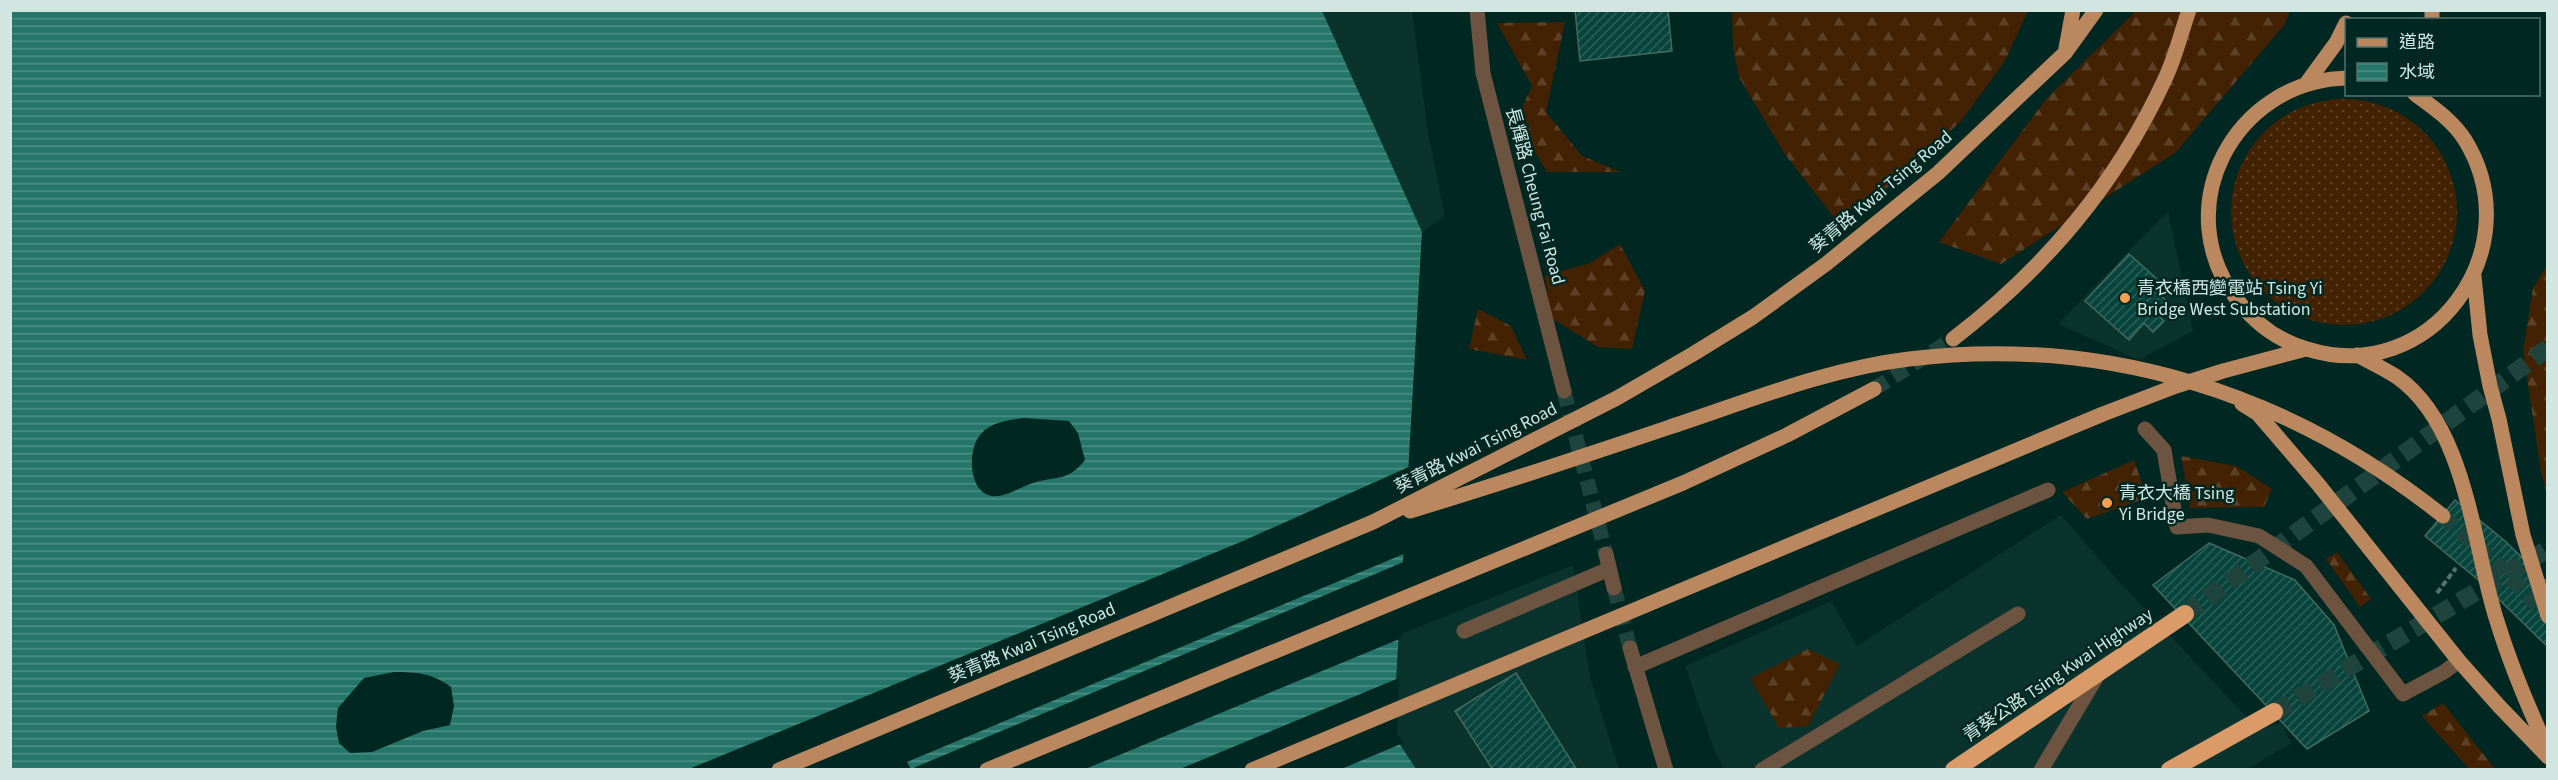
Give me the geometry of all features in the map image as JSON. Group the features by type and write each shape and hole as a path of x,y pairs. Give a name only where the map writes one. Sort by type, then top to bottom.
{"highway":[{"name":"青葵公路 Tsing Kwai Highway","path":"1954,770 2185,614"},
{"path":"2170,770 2274,712"}],"main road":[{"path":"2065,53 2073,10"},
{"name":"葵青路 Kwai Tsing Road","path":"778,770 1373,522 1617,398 1694,354 1753,317 1826,264 1938,173 2065,53 2096,10"},
{"path":"1953,339 1985,314 2029,273 2079,220 2130,148 2166,78 2189,10"},
{"path":"2306,84 2336,43 2345,25"},
{"path":"2345,78 2306,84 2273,99 2248,118 2222,154 2210,188 2208,226 2212,252 2226,286 2250,316 2272,333 2306,349 2331,355 2357,355 2384,351 2402,344 2434,325 2461,297 2474,276 2486,238 2487,204 2481,174 2464,140 2439,112 2418,96"},
{"path":"2438,96 2439,112"},
{"path":"2474,276 2480,335 2490,386 2523,535 2547,616"},
{"path":"1252,770 2103,414 2223,370 2306,349"},
{"path":"1373,522 1468,494 1739,403 1831,375 1907,359 1969,354 2012,354 2088,360 2158,372 2265,407 2353,453 2416,494 2443,516"},
{"path":"2357,355 2398,378 2417,396 2437,421 2462,482 2495,617 2522,695 2547,750"},
{"path":"2176,386 2230,399 2258,414 2318,484 2460,661 2547,757"},
{"path":"987,770 1683,483 1787,435 1875,389"}],"street":[{"name":"長輝路 Cheung Fai Road","path":"1477,10 1483,73 1564,391"},
{"path":"2145,429 2164,450 2177,527 2208,525 2259,536 2306,566 2403,694 2460,661"},
{"path":"1635,667 2048,490"},
{"path":"1464,632 1608,561 1614,588"},
{"path":"1762,770 2018,614"},
{"path":"1630,648 1666,770"},
{"path":"2041,770 2099,673"}],"path":[{"path":"2434,597 2462,561"}],"shaded area":[{"path":"1322,11 1412,11 1428,133 1445,216 1422,232"},
{"name":"青衣橋西變電站 Tsing Yi Bridge West Substation","path":"2168,211 2193,331 2139,360 2058,324"},
{"path":"2061,515 2115,577 2257,728 2281,724 2292,743 2246,770 1724,769 1714,749 1685,666 1831,601 1857,646"},
{"path":"1573,565 1590,677 1619,769 1416,769 1393,734 1399,635"}],"green space":[{"path":"1732,10 2028,11 2005,61 1961,121 1893,184 1835,219 1784,153 1739,77 1733,49"},
{"path":"2136,11 2290,11 2285,24 2175,153 2001,264 1939,242 2047,98"},
{"path":"1565,22 1546,112 1582,156 1621,172 1547,172 1516,121 1532,86 1497,23"},
{"path":"2344,99 2366,101 2397,112 2424,132 2444,159 2455,190 2457,212 2455,234 2444,265 2424,292 2397,312 2366,323 2344,325 2322,323 2291,312 2264,292 2244,265 2233,234 2231,212 2233,190 2244,159 2264,132 2291,112 2322,101"},
{"path":"1620,244 1645,291 1632,349 1598,347 1551,318 1545,276 1590,263"},
{"path":"2547,265 2547,495 2541,472 2523,351 2533,288"},
{"path":"1478,309 1511,326 1527,360 1469,349"},
{"path":"2181,456 2236,466 2272,489 2264,507 2190,508"},
{"path":"2134,460 2147,498 2087,519 2062,492"},
{"path":"2337,552 2371,599 2360,607 2326,559"},
{"path":"1808,649 1840,664 1808,726 1779,728 1750,678"},
{"path":"2443,703 2495,769 2469,769 2422,716"}],"water":[{"path":"10,11 1322,11 1422,232 1393,734 1416,769 11,769","holes":["1024,418 1069,421 1078,433 1085,460 1079,467 1063,477 1044,480 1003,495 992,496 984,493 978,487 972,469 973,449 976,441 985,430 995,424","394,672 424,674 451,687 454,706 450,725 423,731 372,752 350,753 339,743 336,727 338,708 364,678"]}],"pier":[{"path":"1411,466 1406,553 907,762 911,769 1406,561 1402,638 1083,770 689,769 1243,541"},
{"path":"1399,678 1397,733 1403,743 1339,770 1180,769"}],"building":[{"path":"1575,10 1668,10 1672,51 1580,61"},
{"name":"青衣橋西變電站 Tsing Yi Bridge West Substation","path":"2129,254 2168,289 2161,296 2168,302 2157,314 2164,321 2153,332 2144,323 2129,340 2085,301"},
{"path":"2455,500 2505,541 2548,583 2548,647 2482,583 2425,536"},
{"path":"2209,543 2295,580 2334,625 2369,711 2307,749 2153,585"},
{"path":"1516,673 1577,770 1493,770 1455,711"}],"tunnel":[{"path":"1874,389 1953,339"},
{"path":"2185,614 2548,348"},
{"path":"1564,391 1606,554"},
{"path":"2443,516 2503,570 2548,616"},
{"path":"2274,712 2548,549"},
{"path":"1614,588 1630,648"}],"place":[{"name":"青衣橋西變電站 Tsing Yi Bridge West Substation","path":"2125,298"},
{"name":"青衣大橋 Tsing Yi Bridge","path":"2107,503"}]}
